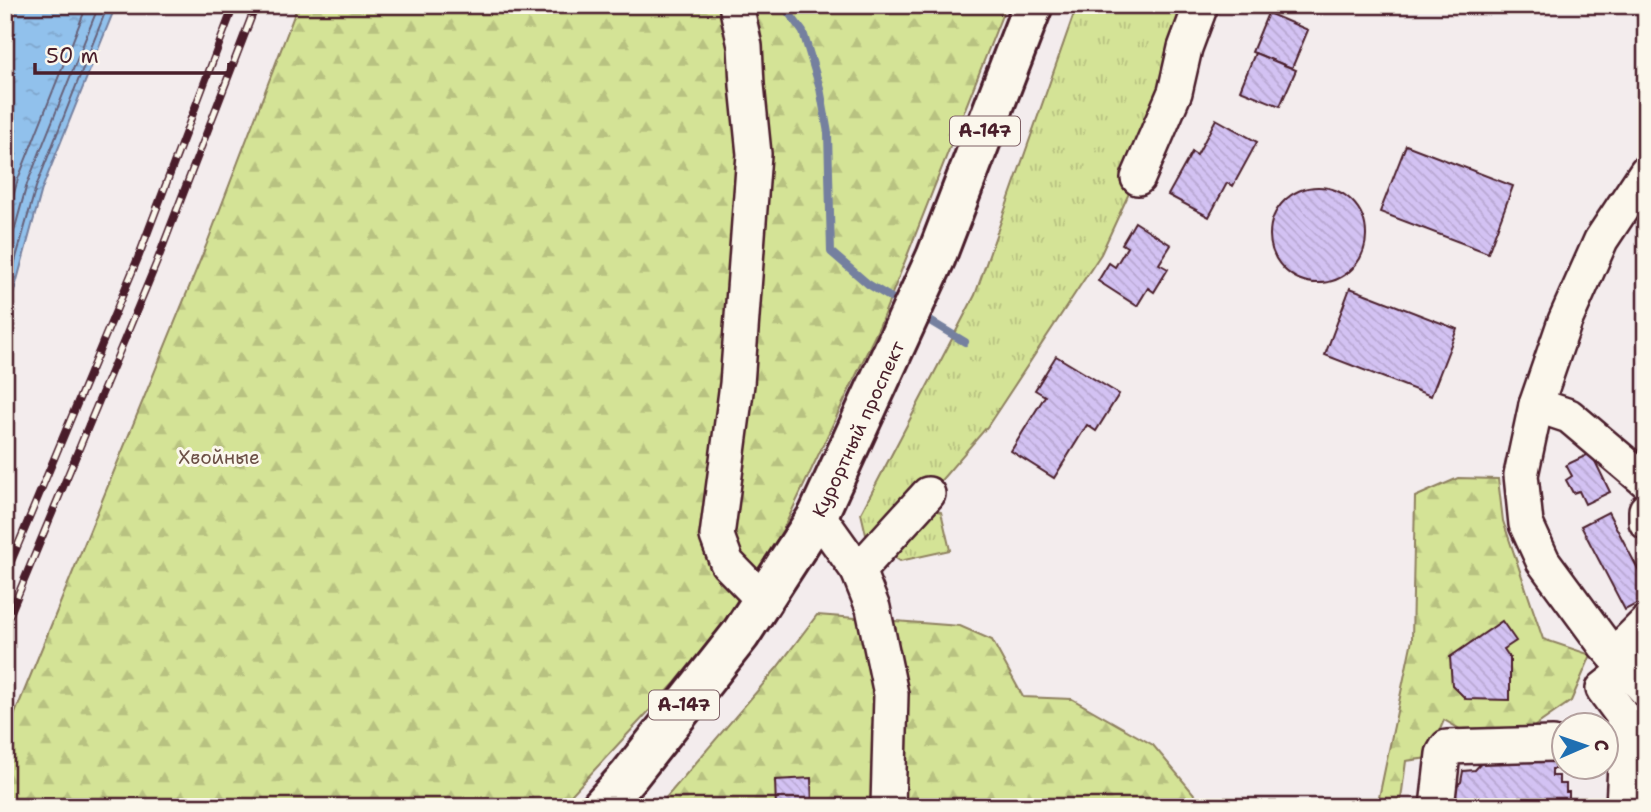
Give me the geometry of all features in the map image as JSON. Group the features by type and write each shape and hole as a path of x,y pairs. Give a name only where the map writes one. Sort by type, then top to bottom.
{"main road":[{"name":"Курортный проспект","path":"601,807 628,777 740,635 818,515 936,257 1033,5"}],"street":[{"path":"736,5 745,46 754,154 737,384 717,536 727,563 763,600"},
{"path":"1138,178 1175,92 1185,48 1202,5"},
{"path":"1623,807 1623,716 1615,684 1543,561 1526,524 1521,475 1536,405 1565,321 1601,240 1646,172"},
{"path":"1536,405 1569,416 1646,481"},
{"path":"858,571 928,494"},
{"path":"1646,510 1646,522"},
{"path":"818,515 858,571 873,607 891,694 888,807"},
{"path":"1606,807 1615,684 1646,623"},
{"path":"1437,807 1443,754 1447,747 1550,744"}],"green space":[{"name":"Хвойные","path":"298,5 1006,5 879,327 760,578 675,683 560,807 5,807 5,738 206,246"},
{"path":"1077,5 1201,5 1136,178 1101,254 987,427 919,506 941,512 950,550 900,561 867,539 861,513 975,295"},
{"path":"1458,478 1498,479 1503,521 1543,639 1591,655 1571,701 1558,710 1550,710 1550,716 1522,735 1472,736 1444,720 1428,758 1406,761 1400,807 1377,807 1412,640 1415,497"},
{"path":"817,615 960,626 992,640 1023,697 1072,699 1153,745 1198,799 1213,807 658,807 776,669"}],"water":[{"path":"5,5 116,5 42,189 5,324"}],"building":[{"path":"1268,13 1308,30 1292,68 1252,52"},
{"path":"1255,53 1296,70 1280,106 1240,90"},
{"path":"1216,119 1257,142 1233,186 1227,183 1209,217 1168,195 1192,152 1197,155"},
{"path":"1406,145 1513,186 1488,253 1380,212"},
{"path":"1318,187 1336,191 1352,201 1362,217 1366,235 1362,253 1352,269 1336,279 1318,283 1300,279 1284,269 1274,253 1270,235 1274,217 1284,201 1300,191"},
{"path":"1135,222 1171,245 1159,264 1168,269 1154,292 1148,288 1137,306 1098,281 1109,263 1115,267 1127,247 1122,244"},
{"path":"1350,288 1457,329 1431,396 1325,355"},
{"path":"1056,356 1119,394 1096,431 1087,425 1054,478 1011,451 1045,396 1035,390"},
{"path":"1591,453 1610,492 1585,504 1579,491 1573,493 1566,480 1572,476 1566,465"},
{"path":"1608,512 1646,584 1646,599 1625,610 1581,526"},
{"path":"1502,621 1516,641 1504,649 1510,658 1510,700 1466,699 1452,685 1450,657"},
{"path":"1550,753 1550,780 1559,780 1559,784 1566,784 1569,807 1452,807 1452,790 1461,782 1463,771 1475,770 1484,760"},
{"path":"811,778 812,807 776,807 775,780"}],"waterway":[{"path":"783,5 803,32 820,88 828,133 831,252 868,284 903,305"},
{"path":"920,315 965,342"}],"railway":[{"path":"5,576 138,258 234,5"},
{"path":"5,626 156,264 256,5"}]}
